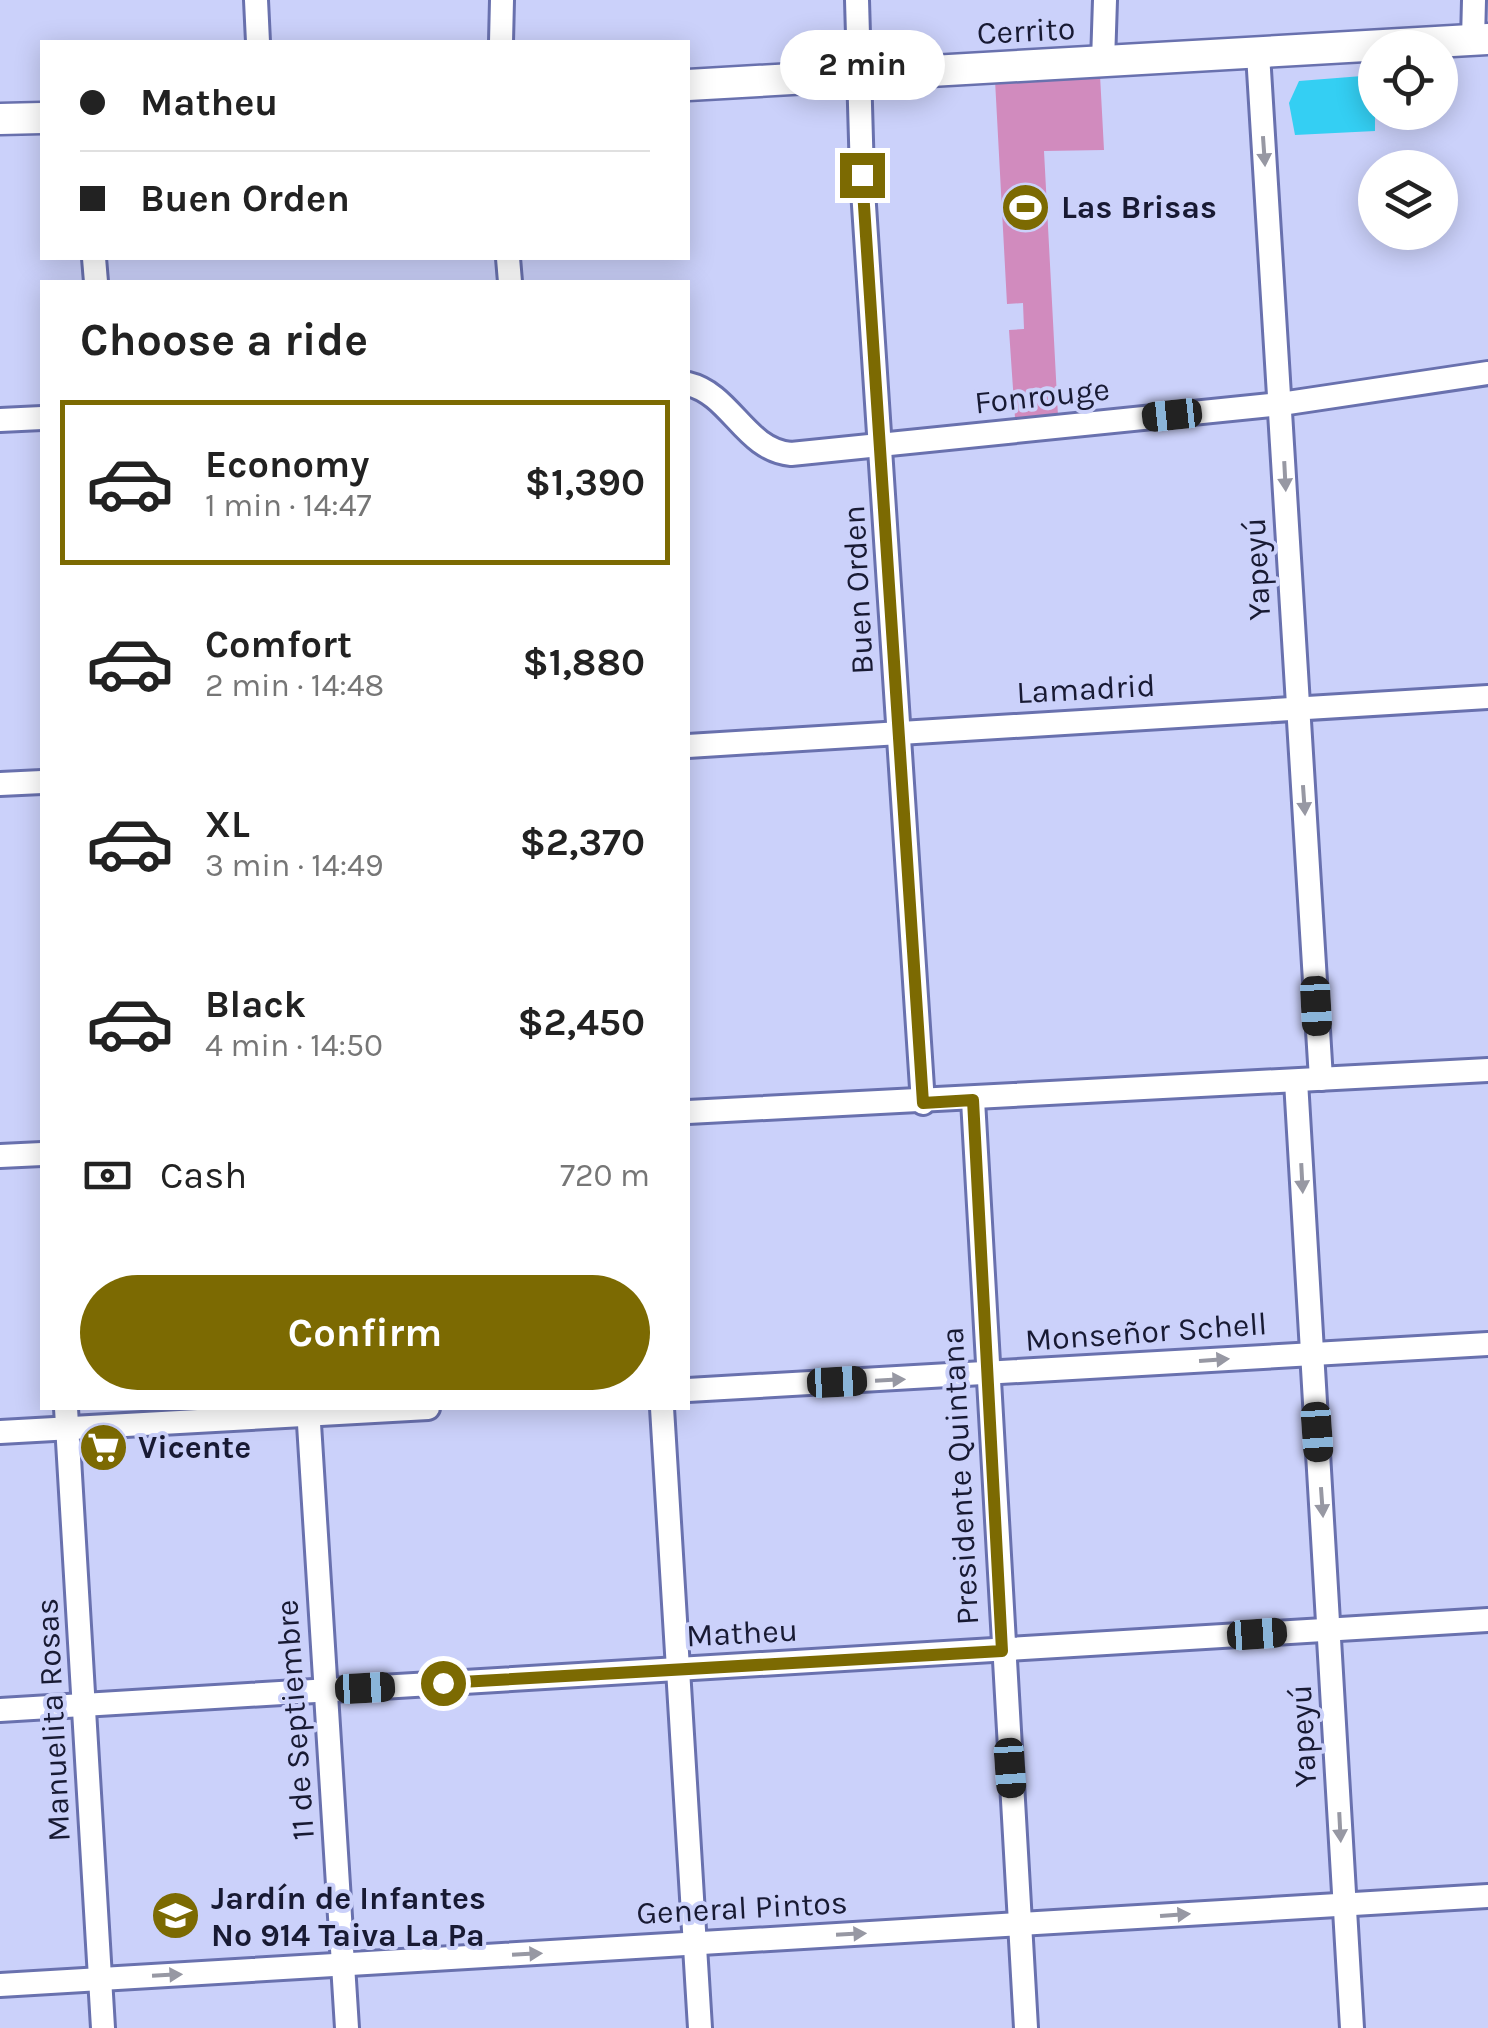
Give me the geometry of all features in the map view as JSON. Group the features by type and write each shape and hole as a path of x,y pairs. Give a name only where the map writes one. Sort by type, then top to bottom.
{"main road":[{"name":"Cerrito","path":"690,85 1481,39"},
{"path":"0,120 40,118"}],"street":[{"path":"256,0 258,40"},
{"path":"502,0 502,40"},
{"name":"Buen Orden","path":"858,0 858,74 923,1103"},
{"path":"1104,62 1105,0"},
{"path":"1474,0 1481,39"},
{"name":"Yapeyú","path":"1258,54 1321,1080"},
{"name":"Fonrouge","path":"690,385 703,388 775,453 882,446 1280,404 1488,373"},
{"path":"0,420 40,418"},
{"name":"Lamadrid","path":"690,746 1488,697"},
{"path":"0,784 40,782"},
{"path":"690,1112 923,1103 1488,1070"},
{"name":"Yapeyú","path":"1296,1081 1352,2028"},
{"name":"Presidente Quintana","path":"973,1100 1026,2028"},
{"path":"0,1156 40,1154"},
{"name":"Monseñor Schell","path":"690,1390 1488,1344"},
{"path":"0,1432 67,1418 368,1410"},
{"path":"662,1410 700,2028"},
{"name":"11 de Septiembre","path":"309,1412 346,2028"},
{"name":"Manuelita Rosas","path":"67,1418 103,2028"},
{"name":"Matheu","path":"0,1710 1488,1620"},
{"name":"General Pintos","path":"0,1984 1488,1896"}],"shaded area":[{"name":"Las Brisas","path":"1100,75 1104,150 1044,151 1058,416 1015,418 1009,330 1024,329 1023,303 1007,304 995,80"}],"building":[{"path":"1358,76 1358,130 1375,131 1295,135 1289,103 1299,81"}],"place":[{"name":"Las Brisas","path":"1026,207"},
{"name":"Vicente","path":"103,1447"},
{"name":"Jardín de Infantes Nº 914 Taiva La Pa","path":"176,1916"}],"route":[{"path":"443,1683 1002,1651 973,1100 923,1103 862,175"}]}
